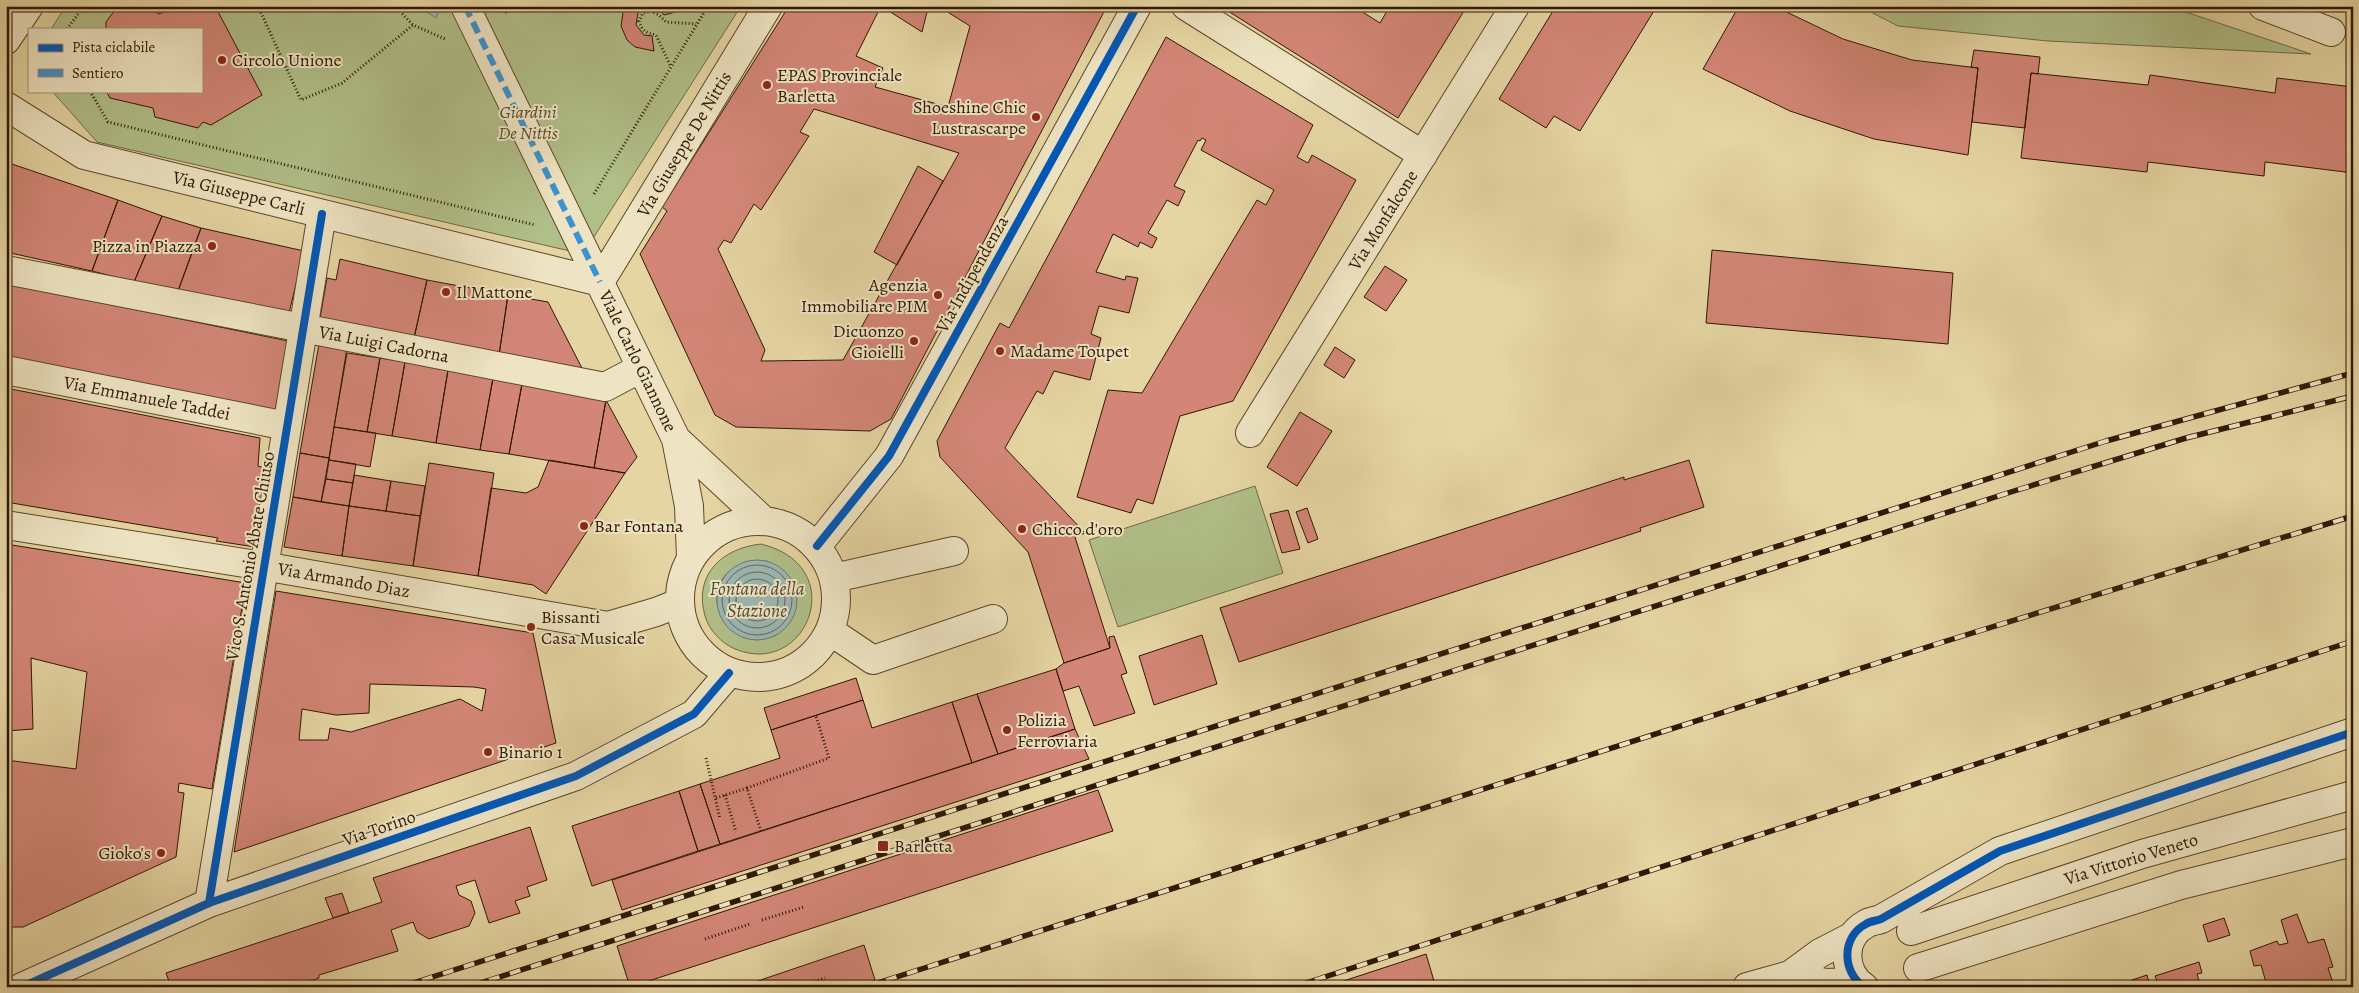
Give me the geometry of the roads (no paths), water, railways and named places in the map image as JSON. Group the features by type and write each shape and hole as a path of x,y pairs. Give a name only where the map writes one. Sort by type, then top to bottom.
{"street":[{"path":"6,40 29,6"},
{"name":"Viale Carlo Giannone","path":"465,6 676,439"},
{"name":"Via Giuseppe De Nittis","path":"600,282 768,6"},
{"name":"Via Indipendenza","path":"817,546 888,456 1137,6"},
{"path":"1186,6 1423,155"},
{"name":"Via Monfalcone","path":"1250,433 1515,6"},
{"path":"2263,6 2331,32"},
{"name":"Via Giuseppe Carli","path":"6,106 84,155 600,282"},
{"name":"Vico S. Antonio Abate Chiuso","path":"209,903 322,214"},
{"name":"Via Luigi Cadorna","path":"6,270 605,387 641,368"},
{"name":"Via Emmanuele Taddei","path":"6,370 287,426"},
{"path":"676,439 764,521"},
{"path":"676,439 689,506 691,558"},
{"path":"764,521 784,525 802,533 817,546 834,578 837,605 830,631 817,651 799,666 776,676 753,678 729,673 710,661 694,645 683,625 679,602 682,580 691,558 710,537 735,524 764,521"},
{"name":"Via Armando Diaz","path":"6,525 263,566 608,626 656,612 679,602"},
{"path":"834,578 954,551"},
{"path":"830,631 873,660 993,619"},
{"name":"Via Torino","path":"22,987 209,903 576,776 694,714 729,673"},
{"path":"1747,987 1790,974 1853,936 1865,924 1881,919 2000,851 2353,732"},
{"name":"Via Vittorio Veneto","path":"1911,931 2142,854 2353,794"},
{"path":"1915,980 2181,885 2353,842"},
{"path":"1881,919 1898,922 1911,931 1920,945 1921,962 1915,980"},
{"path":"1853,936 1847,951 1848,968 1860,984"},
{"path":"1790,974 1825,983 1860,984"}],"water":[{"path":"418,6 440,6 436,18"},
{"name":"Fontana della Stazione","path":"757,560 772,563 785,572 794,585 797,600 794,615 785,628 772,637 757,640 742,637 729,628 720,615 717,600 720,585 729,572 742,563"}],"railway":[{"path":"401,987 2106,441 2353,373"},
{"path":"468,987 2014,491 2186,438 2353,396"},
{"path":"865,987 1943,642 2353,516"},
{"path":"1294,987 2353,641"}],"place":[{"name":"Circolo Unione","path":"222,60"},
{"name":"EPAS Provinciale Barletta","path":"767,85"},
{"name":"Shoeshine Chic Lustrascarpe","path":"1036,117"},
{"name":"Pizza in Piazza","path":"212,246"},
{"name":"Il Mattone","path":"446,292"},
{"name":"Agenzia Immobiliare PIM","path":"938,295"},
{"name":"Dicuonzo Gioielli","path":"914,341"},
{"name":"Madame Toupet","path":"1000,351"},
{"name":"Bar Fontana","path":"584,526"},
{"name":"Chicco d'oro","path":"1022,529"},
{"name":"Bissanti Casa Musicale","path":"531,627"},
{"name":"Polizia Ferroviaria","path":"1007,730"},
{"name":"Binario 1","path":"488,752"},
{"name":"Barletta","path":"883,846"},
{"name":"Gioko's","path":"161,853"}],"park label":[{"name":"Giardini De Nittis","path":"528,122"}]}
